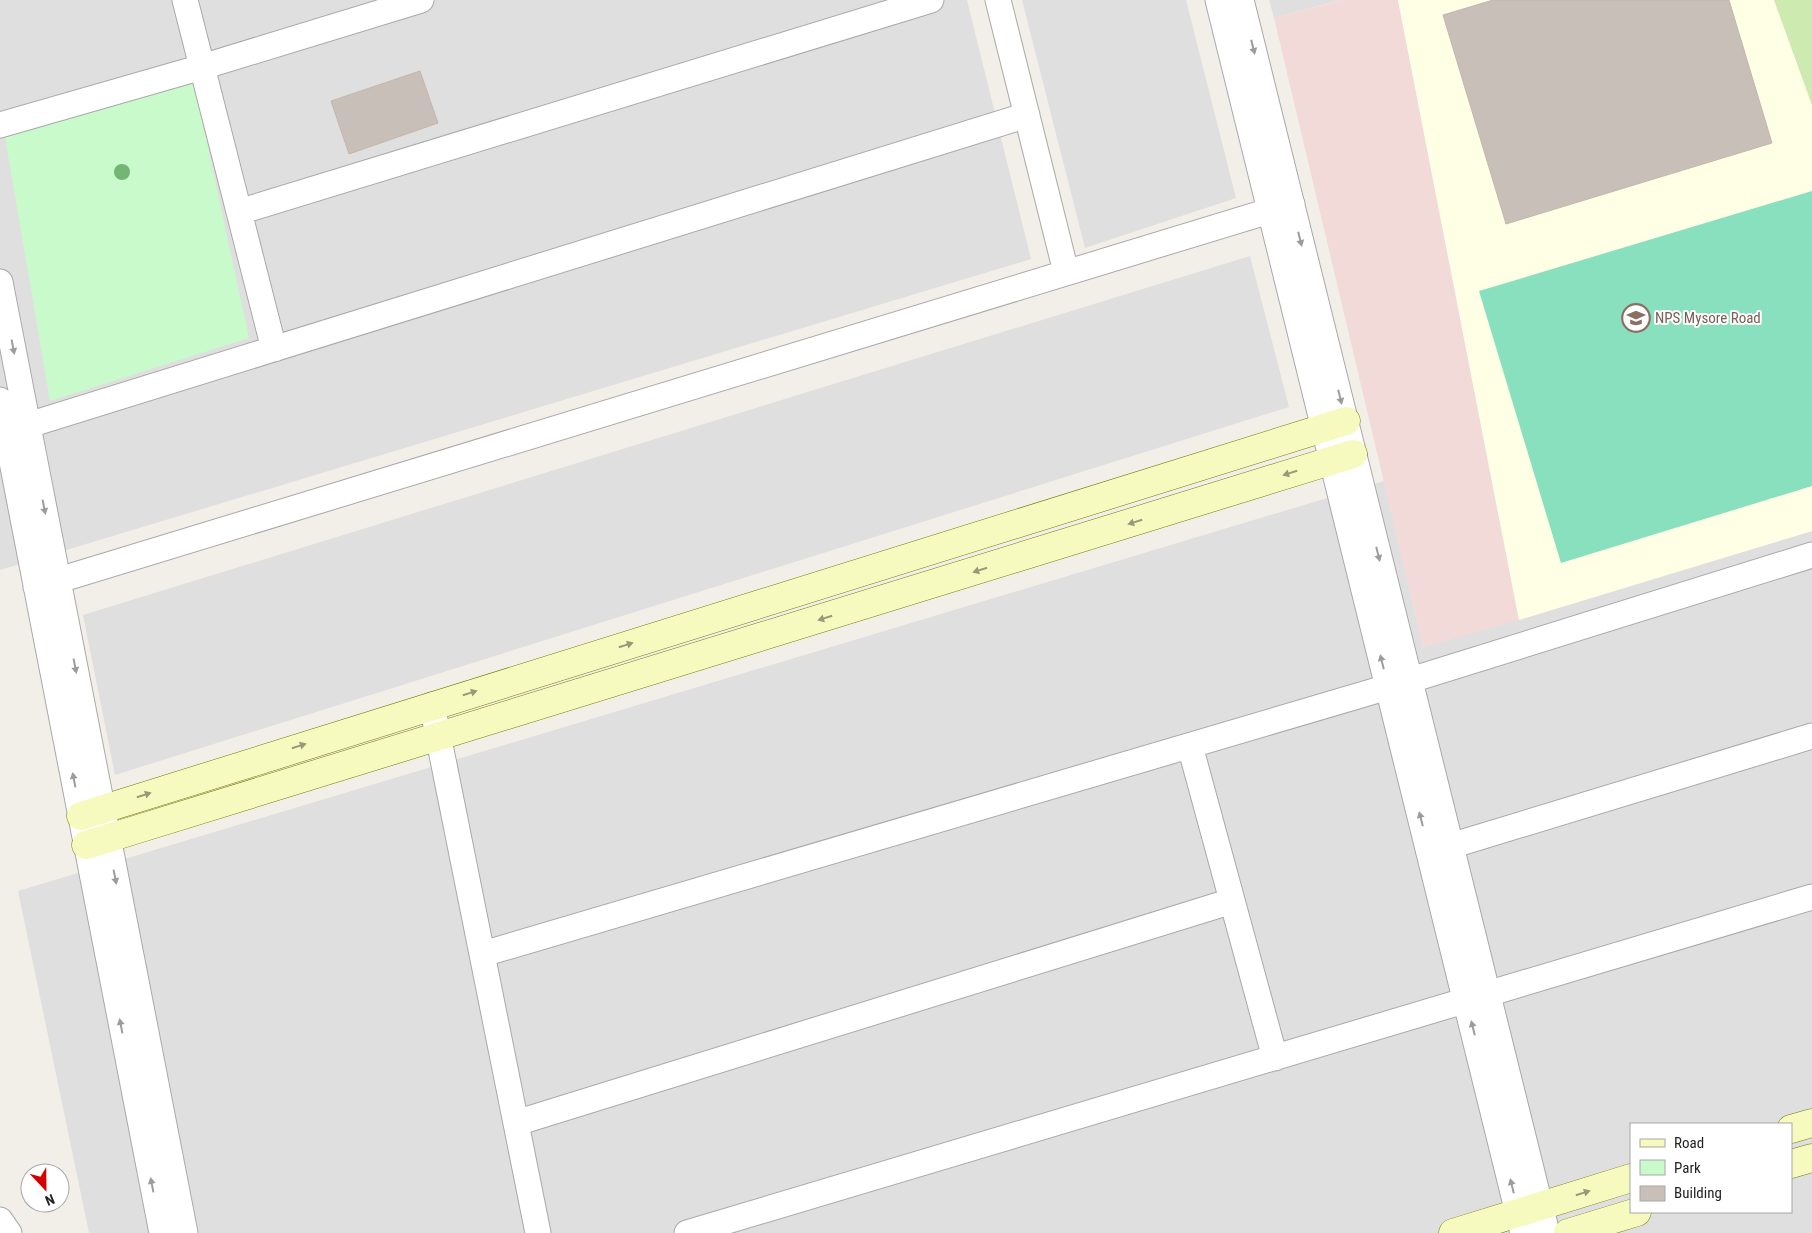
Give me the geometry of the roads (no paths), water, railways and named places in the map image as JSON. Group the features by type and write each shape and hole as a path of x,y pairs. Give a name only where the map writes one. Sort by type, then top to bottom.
{"street":[{"path":"185,0 274,349"},
{"path":"0,125 202,67 422,0"},
{"path":"239,212 932,0"},
{"path":"998,0 1066,272"},
{"path":"1218,0 1281,207 1477,997 1527,1217 1547,1233"},
{"path":"1241,0 1281,207"},
{"path":"17,428 1027,115"},
{"path":"47,584 1281,207"},
{"path":"0,282 17,428 91,812 185,1233"},
{"path":"0,400 17,428"},
{"path":"91,812 1335,424"},
{"path":"97,842 439,738 1343,457"},
{"path":"483,954 1399,684 1812,556"},
{"path":"432,705 538,1233"},
{"path":"1440,849 1812,736"},
{"path":"1190,746 1275,1058"},
{"path":"97,842 162,1233"},
{"path":"686,1233 1812,897"},
{"path":"516,1123 1232,901"},
{"path":"1792,1129 1812,1123"},
{"path":"1792,1164 1812,1158"},
{"path":"1453,1233 1527,1217 1630,1178"},
{"path":"1568,1233 1634,1213"},
{"path":"0,1220 9,1233"}],"place":[{"name":"NPS Mysore Road","path":"1636,318"}]}
